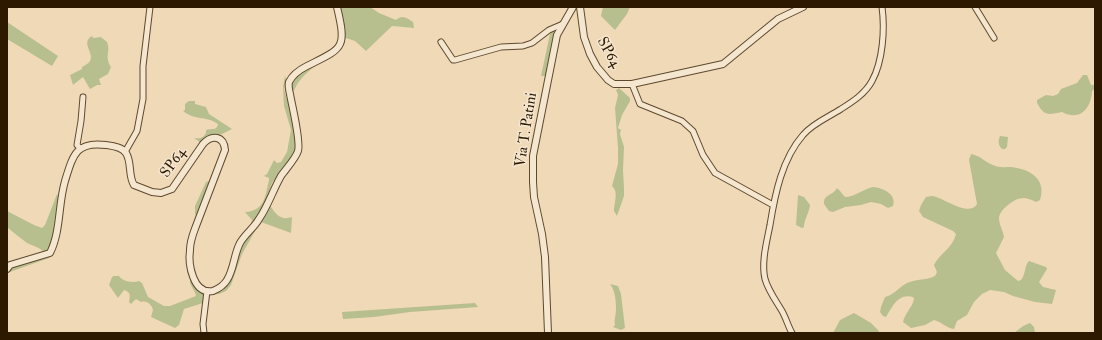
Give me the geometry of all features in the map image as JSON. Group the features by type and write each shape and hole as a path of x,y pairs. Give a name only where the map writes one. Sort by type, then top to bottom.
{"street":[{"path":"7,269 10,265 50,253 55,244 57,235 60,202 65,182 75,154 80,148 98,144 116,147 125,152 137,131 142,105 143,66 150,7"},
{"path":"204,333 203,324 207,291 216,290 227,280 239,244 259,220 281,176 298,151 298,137 288,85 297,72 334,52 341,43 342,26 338,7"},
{"name":"Via T. Patini","path":"548,333 545,257 533,190 533,156 557,35 573,7"},
{"name":"SP64","path":"580,7 584,37 590,54 608,80 614,84 632,84 723,64 778,19 803,7"},
{"path":"792,333 767,284 764,272 764,262 773,205 784,168 796,144 804,134 816,124 862,95 872,82 878,64 884,35 882,7"},
{"path":"975,7 994,38"},
{"path":"441,42 453,60 455,60 501,47 524,46 532,43 549,30 563,24"},
{"path":"632,84 640,104 682,121 693,131 703,155 715,172 773,205"},
{"path":"80,148 77,145 82,116 83,98"},
{"name":"SP64","path":"125,152 128,158 130,178 134,185 152,192 161,193 172,189 209,139 218,138 224,144 225,150 192,238 190,249 190,262 196,282 199,287 207,291"}],"green space":[{"path":"339,7 370,7 379,13 396,20 400,17 407,18 413,22 414,28 392,26 366,51 355,41 346,38 344,41 344,24"},
{"path":"603,7 630,7 627,14 615,30 601,16"},
{"path":"7,22 58,56 52,66 7,39"},
{"path":"554,30 546,76 541,76 550,34"},
{"path":"92,36 93,38 101,37 107,42 108,60 111,67 108,74 99,79 101,85 97,85 90,89 83,77 73,85 70,75 82,69 82,67 90,61 91,55 87,42"},
{"path":"329,55 301,79 292,98 290,84 293,77"},
{"path":"1083,75 1087,75 1091,85 1095,85 1095,89 1092,91 1089,104 1083,112 1074,115 1062,112 1047,114 1042,110 1037,103 1037,100 1046,95 1053,96 1058,94 1061,89 1077,83"},
{"path":"285,76 286,79 284,89 295,128 297,145 293,156 272,183 265,204 250,226 252,220 245,212 257,209 263,202 269,180 269,178 264,176 267,174 274,160 277,163 281,162 287,152 291,130 284,106 283,87"},
{"path":"619,88 630,98 630,101 622,115 618,128 621,130 620,134 624,147 624,196 617,216 614,211 616,198 615,191 612,186 618,164 615,108 618,95 616,90"},
{"path":"189,101 195,101 195,104 206,107 209,114 232,129 220,135 208,136 201,143 194,138 202,137 206,133 206,130 217,128 218,124 209,120 191,116 183,111 185,110 185,104"},
{"path":"1000,136 1008,137 1007,147 1005,149 1002,149 999,144"},
{"path":"971,154 978,156 995,166 1025,170 1035,176 1039,181 1042,193 1040,200 1036,202 1026,198 1020,198 1008,205 1002,211 999,221 1004,237 996,253 1005,270 1018,281 1023,278 1026,265 1029,261 1046,267 1047,269 1039,282 1043,287 1056,290 1052,304 1035,302 1004,292 990,290 982,294 974,302 967,315 957,321 954,329 934,320 925,325 911,328 903,322 914,299 913,297 908,296 896,301 886,317 883,316 880,312 885,297 891,295 907,283 935,276 937,272 934,265 952,243 956,234 953,231 923,217 919,211 926,197 937,197 956,206 968,209 973,208 977,204 969,160"},
{"path":"211,180 197,218 195,214 195,206 206,182"},
{"path":"873,187 888,192 893,198 893,206 888,208 881,204 871,202 845,207 833,212 829,211 824,204 825,198 837,188 845,197 849,197"},
{"path":"57,194 59,197 54,240 51,247 44,252 27,243 7,227 7,211 42,228 45,225"},
{"path":"798,195 804,197 810,205 804,227 802,228 796,225"},
{"path":"270,205 279,216 285,218 292,217 291,233 261,222"},
{"path":"259,224 242,254 231,285 226,291 219,294 208,295 220,291 227,285 243,246 249,235"},
{"path":"51,256 49,258 7,273 7,270 12,265"},
{"path":"119,276 128,282 139,281 142,283 148,297 164,306 170,306 196,296 190,284 190,279 204,295 203,303 184,309 179,325 175,328 151,317 153,310 152,306 147,302 141,302 136,299 131,304 129,302 130,294 128,292 124,290 118,298 109,285 112,277"},
{"path":"610,284 618,286 621,294 625,328 621,330 613,327 615,325 616,303 614,292"},
{"path":"475,303 478,307 410,312 374,317 343,319 342,312"},
{"path":"854,313 871,323 879,331 878,333 833,333 840,320"},
{"path":"1030,323 1034,327 1035,333 1014,333 1023,326"}]}
